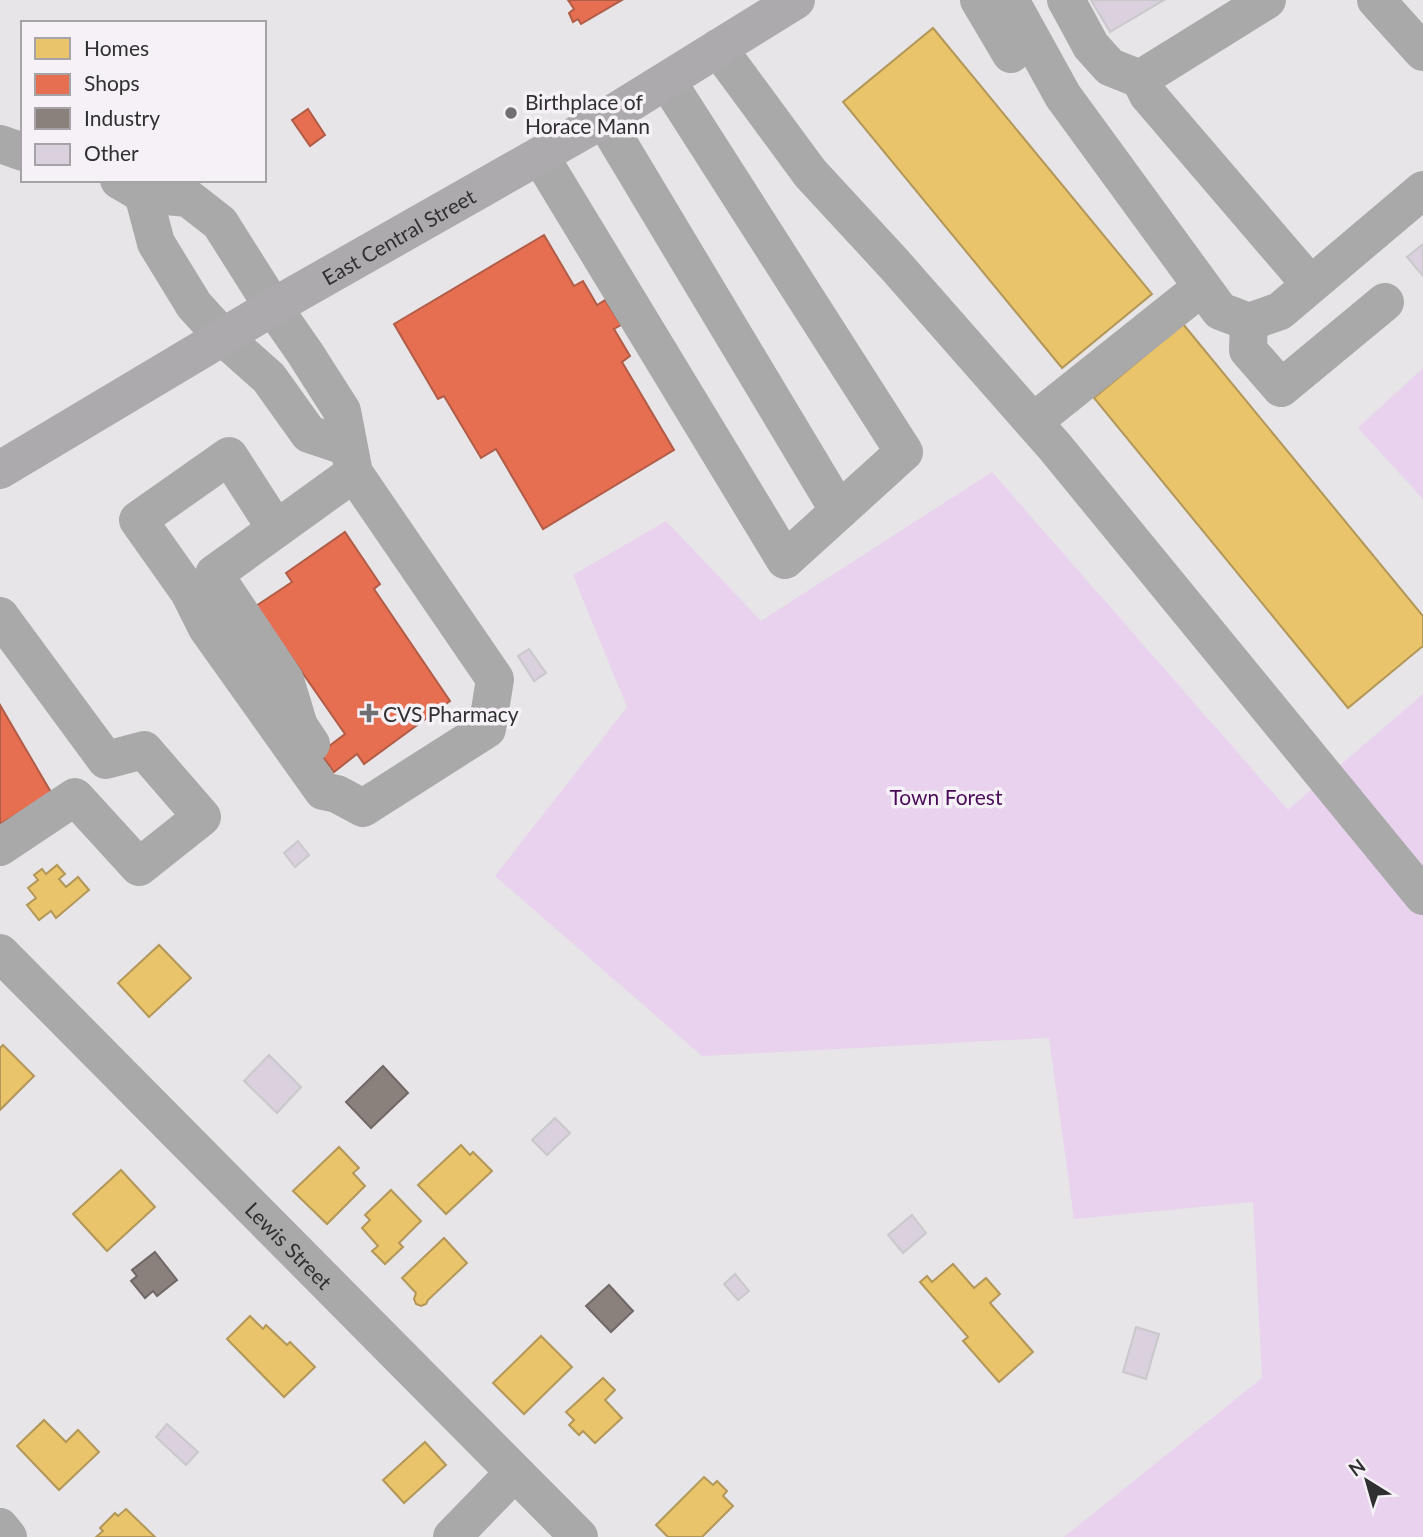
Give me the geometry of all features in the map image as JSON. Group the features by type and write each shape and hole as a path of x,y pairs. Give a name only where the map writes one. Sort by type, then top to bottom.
{"main road":[{"name":"East Central Street","path":"0,470 273,307 604,119 796,0"}],"street":[{"path":"979,0 1021,71 1063,96"},
{"path":"1010,0 1063,96 1220,311 1248,322 1280,311 1423,190"},
{"path":"1031,0 1063,96"},
{"path":"1066,0 1091,46 1110,67 1140,79 1148,96 1310,284"},
{"path":"1140,79 1267,0"},
{"path":"1376,0 1423,52"},
{"path":"718,48 810,173 1033,422 1423,896"},
{"path":"540,156 785,560 904,452 667,81"},
{"path":"604,119 839,511"},
{"path":"0,144 21,151"},
{"path":"131,187 188,198 220,223 342,411 351,460 495,679 487,729 363,808 337,794 323,791 206,628 201,583 138,520 229,456 276,529"},
{"path":"131,187 156,243 194,306 223,337 269,378 309,434 351,460"},
{"path":"1033,422 1202,287"},
{"path":"1248,322 1248,350 1281,388 1385,302"},
{"path":"201,583 276,529 351,460"},
{"path":"0,616 106,760"},
{"path":"0,847 75,797 106,760 144,750 202,817 139,867 75,797"},
{"name":"Lewis Street","path":"0,953 579,1537"},
{"path":"452,1537 514,1472"},
{"path":"0,1527 8,1537"}],"green space":[{"path":"1423,368 1423,499 1358,428"},
{"name":"Town Forest","path":"992,472 1288,810 1423,694 1423,1537 1064,1537 1262,1378 1253,1202 1074,1219 1049,1038 702,1056 495,876 627,707 573,575 666,521 761,621"}],"building: Homes":[{"path":"933,28 1152,294 1062,368 843,102"},
{"path":"1183,324 1423,616 1423,646 1348,708 1094,398"},
{"path":"57,865 65,874 59,879 66,887 78,877 89,890 56,918 51,911 39,920 27,905 36,898 28,888 38,880 34,875 42,869 46,874"},
{"path":"159,945 191,978 149,1017 118,983"},
{"path":"3,1045 34,1076 0,1110 0,1048"},
{"path":"461,1145 470,1155 473,1152 492,1171 446,1214 418,1185"},
{"path":"339,1147 359,1168 353,1173 365,1186 327,1224 293,1191"},
{"path":"121,1170 155,1207 107,1251 73,1214"},
{"path":"391,1190 421,1221 399,1243 403,1247 385,1264 372,1251 378,1246 362,1228 370,1220 365,1215"},
{"path":"444,1238 467,1263 421,1306 416,1304 414,1299 416,1293 402,1278"},
{"path":"953,1264 974,1288 986,1278 1000,1294 990,1303 1033,1352 999,1382 963,1341 968,1337 920,1282 927,1276 932,1282"},
{"path":"250,1316 263,1329 266,1325 287,1345 290,1342 315,1367 284,1397 227,1339"},
{"path":"541,1336 572,1367 524,1414 493,1383"},
{"path":"603,1378 615,1390 605,1400 622,1418 595,1443 583,1431 579,1435 569,1425 574,1420 566,1412"},
{"path":"44,1420 66,1442 78,1430 99,1452 59,1490 17,1446"},
{"path":"425,1442 446,1465 404,1503 383,1480"},
{"path":"704,1477 713,1485 717,1481 727,1491 723,1496 733,1506 702,1537 668,1537 656,1525"},
{"path":"126,1509 155,1537 96,1537 103,1531 100,1528 115,1513 118,1516"}],"building: Shops":[{"path":"568,0 622,0 581,24 578,19 573,22 569,13 574,9"},
{"path":"308,109 325,135 310,146 292,120"},
{"path":"544,235 574,286 583,281 597,305 605,300 621,325 614,329 630,356 622,362 674,450 543,529 496,449 481,458 444,396 438,399 394,324"},
{"name":"CVS Pharmacy","path":"345,532 380,584 374,589 450,701 364,764 357,754 334,772 320,753 345,734 256,606 292,582 286,573"},
{"path":"0,705 52,794 0,824"}],"building: Industry":[{"path":"383,1066 408,1093 371,1128 346,1102"},
{"path":"155,1252 177,1280 157,1296 153,1291 145,1298 131,1281 137,1276 132,1270"},
{"path":"609,1285 633,1311 611,1332 586,1306"}],"building: Other":[{"path":"1091,0 1164,0 1110,32"},
{"path":"1423,244 1423,276 1407,257"},
{"path":"529,649 546,673 534,681 518,656"},
{"path":"298,841 309,855 295,867 284,853"},
{"path":"269,1055 301,1087 277,1113 244,1081"},
{"path":"555,1118 570,1133 547,1155 532,1140"},
{"path":"912,1215 926,1233 903,1253 888,1235"},
{"path":"735,1274 749,1291 738,1300 724,1284"},
{"path":"1136,1327 1159,1334 1146,1379 1123,1372"},
{"path":"167,1424 198,1452 186,1465 156,1437"}],"place":[{"name":"Birthplace of Horace Mann","path":"511,113"},
{"name":"CVS Pharmacy","path":"369,713"}]}
